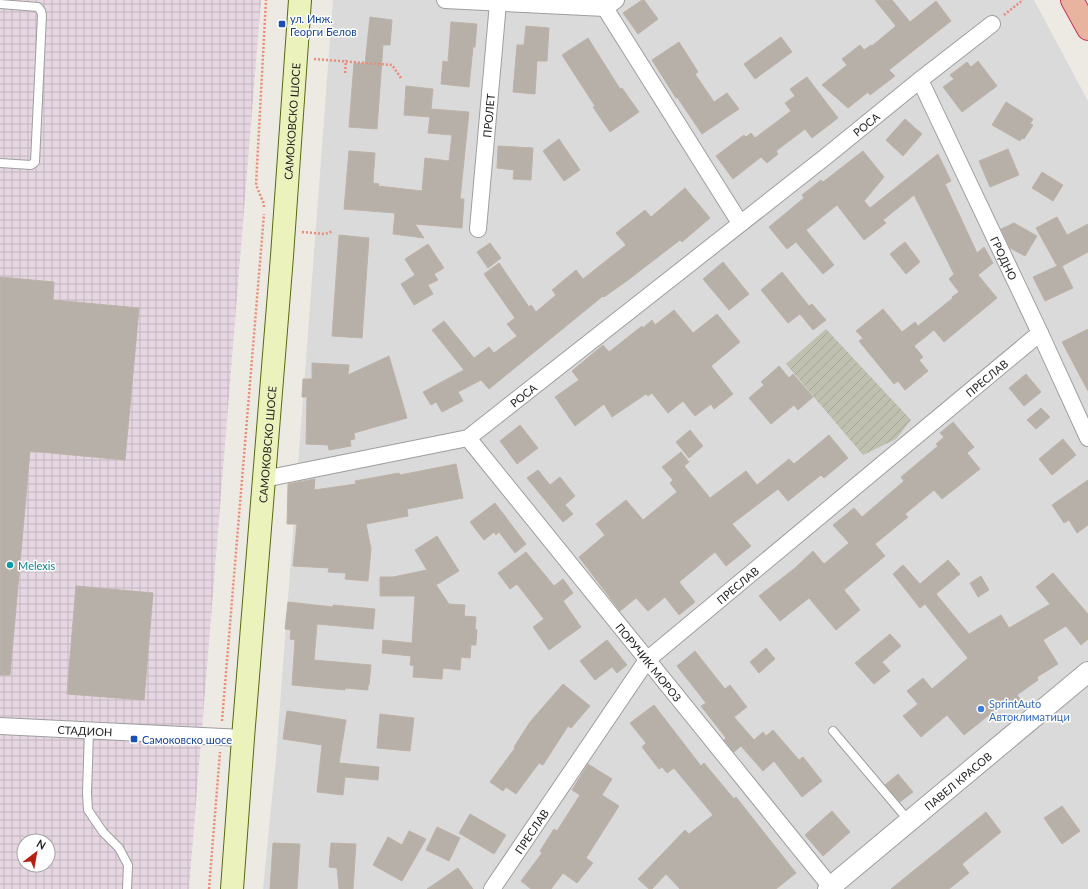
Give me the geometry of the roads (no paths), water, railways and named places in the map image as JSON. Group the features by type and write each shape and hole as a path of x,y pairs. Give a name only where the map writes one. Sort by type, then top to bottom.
{"highway":[{"path":"1072,0 1088,29"}],"main road":[{"name":"САМОКОВСКО ШОСЕ","path":"232,889 284,231 300,0"}],"street":[{"path":"446,0 498,3 610,4 740,223"},
{"name":"ПРОЛЕТ","path":"478,229 498,3"},
{"name":"РОСА","path":"264,479 468,438 992,24"},
{"name":"ГРОДНО","path":"920,80 1088,438"},
{"name":"ПРЕСЛАВ","path":"492,889 647,660 1040,333"},
{"name":"ПОРУЧИК МОРОЗ","path":"468,438 829,888"},
{"name":"ПАВЕЛ КРАСОВ","path":"829,888 1088,672"},
{"name":"СТАДИОН","path":"0,726 243,738"}],"lane":[{"path":"0,4 38,7 42,15 35,162 31,165 0,163"},
{"path":"88,731 88,810 103,832 120,848 128,865 127,889"},
{"path":"833,731 909,821"}],"place":[{"name":"ул. Инж. Георги Белов","path":"282,24"},
{"name":"Мelexis","path":"10,565"},
{"name":"SprintAuto Автоклиматици","path":"981,709"},
{"name":"Самоковско шосе","path":"134,739"}]}
